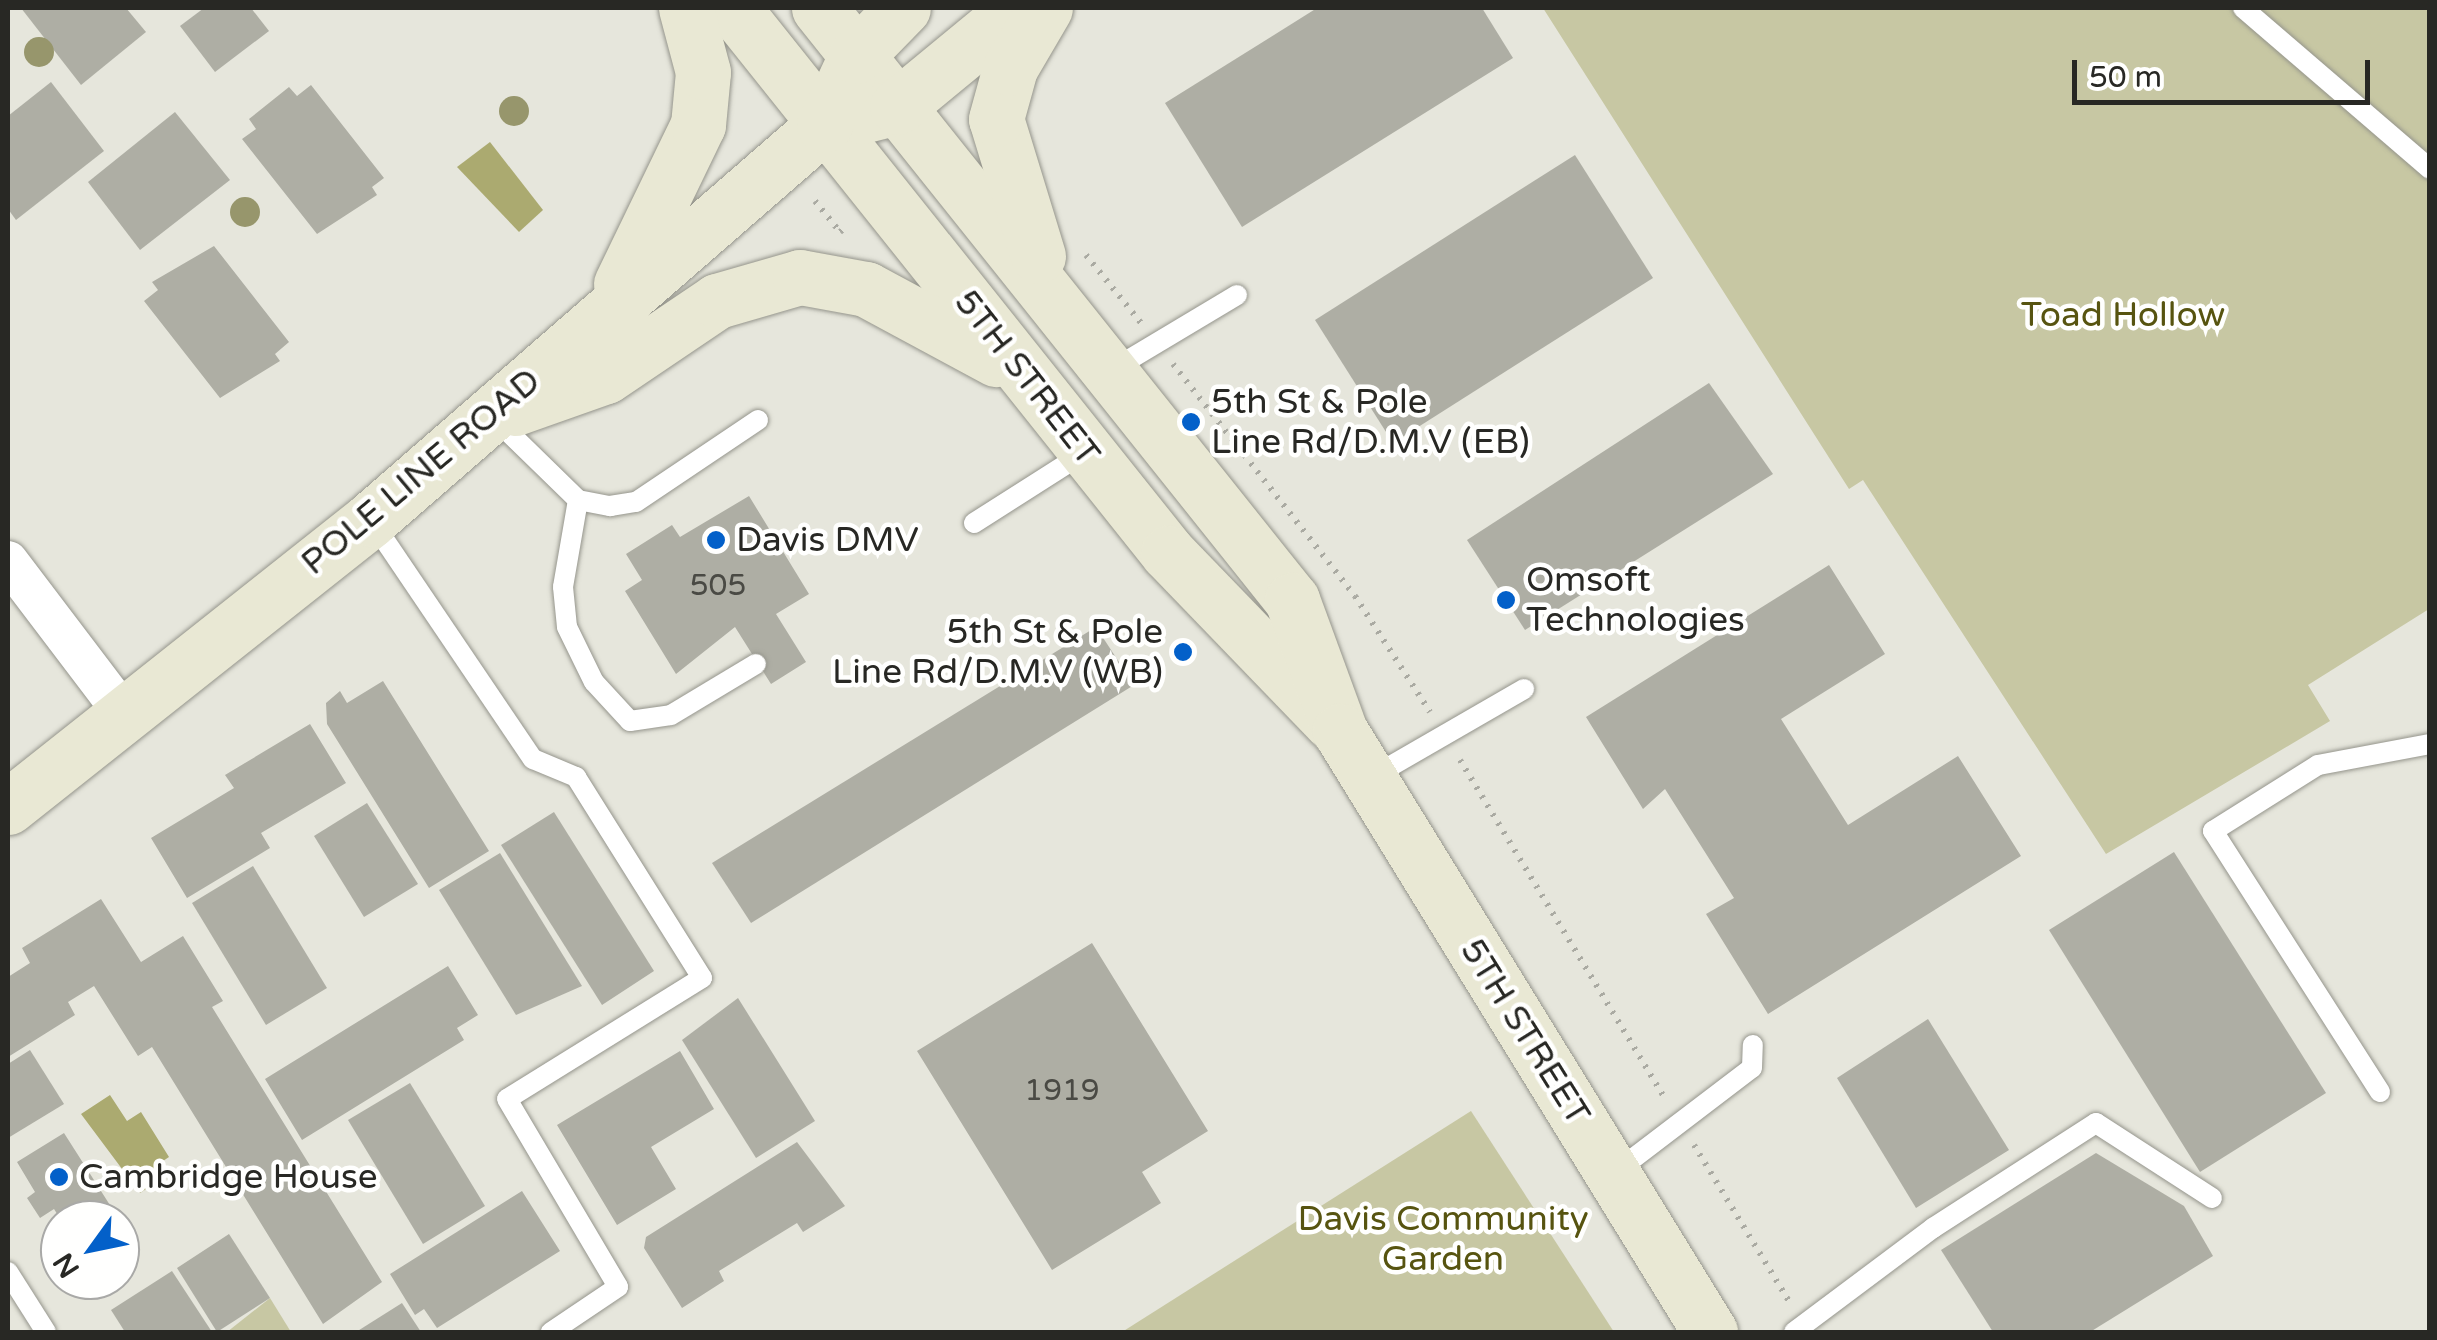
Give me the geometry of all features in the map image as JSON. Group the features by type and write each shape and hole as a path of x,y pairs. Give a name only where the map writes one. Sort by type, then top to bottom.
{"main road":[{"path":"605,312 698,125 703,72 686,8"},
{"name":"5TH STREET","path":"733,8 1086,452 1245,640 1340,731"},
{"name":"5TH STREET","path":"819,8 1292,600 1340,731 1710,1332"},
{"name":"POLE LINE ROAD","path":"8,806 370,519 824,125 856,56 902,8"},
{"name":"POLE LINE ROAD","path":"824,125 896,107 1017,8"},
{"path":"1045,8 1010,68 998,145 1062,314"},
{"path":"493,416 606,376 717,301 800,276 866,289 924,314 1034,382"}],"street":[{"path":"8,561 125,714"}],"lane":[{"path":"2243,8 2430,169"},
{"path":"1110,371 1237,294"},
{"path":"493,416 578,500 636,502 758,420"},
{"path":"974,524 1086,452"},
{"path":"578,500 563,587 567,627 594,682 630,721 671,715 756,664"},
{"path":"370,519 533,759 576,777 702,978 507,1100 618,1287 551,1332"},
{"path":"1369,779 1524,689"},
{"path":"2380,1092 2213,831 2318,765 2430,744"},
{"path":"1612,1174 1682,1125 1752,1068 1753,1045"},
{"path":"1799,1329 1932,1228 2096,1123 2212,1198"},
{"path":"8,1272 46,1332"}],"path":[{"path":"815,201 840,232 848,225"},
{"path":"1076,244 1355,596 1444,733 1682,1125 1799,1329"}],"green space":[{"name":"Toad Hollow","path":"1543,8 2429,8 2429,609 2308,685 2330,721 2106,854 1863,480 1849,489"},
{"name":"Davis Community Garden","path":"1471,1111 1614,1332 1122,1332"},
{"path":"270,1298 291,1332 227,1332"}],"shaded area":[{"path":"490,142 543,210 519,232 457,167"},
{"path":"110,1095 127,1121 141,1112 169,1157 157,1165 165,1177 140,1193 81,1114"}],"building":[{"path":"21,8 126,8 146,32 81,85"},
{"path":"204,8 251,8 269,31 215,72 180,26"},
{"path":"1317,8 1482,8 1513,58 1242,227 1165,103"},
{"path":"51,82 104,151 16,220 8,209 8,116"},
{"path":"311,85 384,178 372,187 377,195 317,234 242,139 256,129 249,119 289,87 297,96"},
{"path":"175,112 230,180 140,250 88,182"},
{"path":"1575,155 1653,278 1393,443 1315,320"},
{"path":"214,246 289,342 275,354 280,361 220,398 144,301 158,290 152,282"},
{"path":"1709,383 1773,474 1525,630 1467,540"},
{"path":"749,496 809,594 776,614 806,662 771,684 735,627 676,674 625,591 642,580 626,554 672,525 680,537"},
{"path":"1829,565 1885,654 1781,719 1848,825 1958,756 2021,856 1768,1014 1706,914 1734,898 1665,789 1643,809 1586,717"},
{"path":"1096,627 1134,685 751,923 712,863"},
{"path":"383,681 489,851 429,888 327,724 326,703 340,691 347,703"},
{"path":"310,724 346,783 261,833 270,848 187,898 151,838 234,788 225,775"},
{"path":"367,803 418,884 364,917 314,836"},
{"path":"554,812 654,971 602,1005 501,845"},
{"path":"2174,852 2326,1093 2200,1172 2049,930"},
{"path":"500,853 582,986 516,1015 439,890"},
{"path":"253,866 327,988 266,1025 192,903"},
{"path":"101,899 141,962 183,936 223,1001 212,1007 382,1282 323,1324 152,1047 138,1056 94,986 68,1002 75,1015 8,1057 8,977 30,963 22,948"},
{"path":"1092,943 1208,1131 1142,1172 1161,1203 1052,1270 917,1051"},
{"path":"448,966 478,1015 457,1028 464,1040 302,1140 265,1079"},
{"path":"738,998 815,1121 756,1158 682,1040"},
{"path":"1928,1019 2009,1150 1916,1208 1837,1078"},
{"path":"30,1050 64,1104 8,1138 8,1064"},
{"path":"680,1051 714,1109 651,1147 676,1189 617,1225 557,1125"},
{"path":"410,1083 485,1206 423,1244 348,1120"},
{"name":"Cambridge House","path":"64,1133 107,1200 40,1200 40,1218 27,1198 35,1192 17,1162"},
{"path":"797,1142 845,1206 803,1232 797,1223 719,1271 724,1281 682,1308 644,1248 646,1237"},
{"path":"2096,1153 2184,1206 2213,1256 2090,1332 1993,1332 1941,1250"},
{"path":"522,1191 560,1251 437,1328 424,1309 415,1315 390,1274"},
{"path":"229,1234 270,1298 217,1332 177,1268"},
{"path":"172,1271 212,1332 125,1332 111,1310 127,1300 140,1300 140,1291"},
{"path":"402,1303 421,1332 356,1332"}],"place":[{"name":"5th St & Pole Line Rd/D.M.V (EB)","path":"1191,422"},
{"name":"Davis DMV","path":"716,540"},
{"name":"Omsoft Technologies","path":"1506,600"},
{"name":"5th St & Pole Line Rd/D.M.V (WB)","path":"1183,652"},
{"name":"Cambridge House","path":"59,1177"}]}
